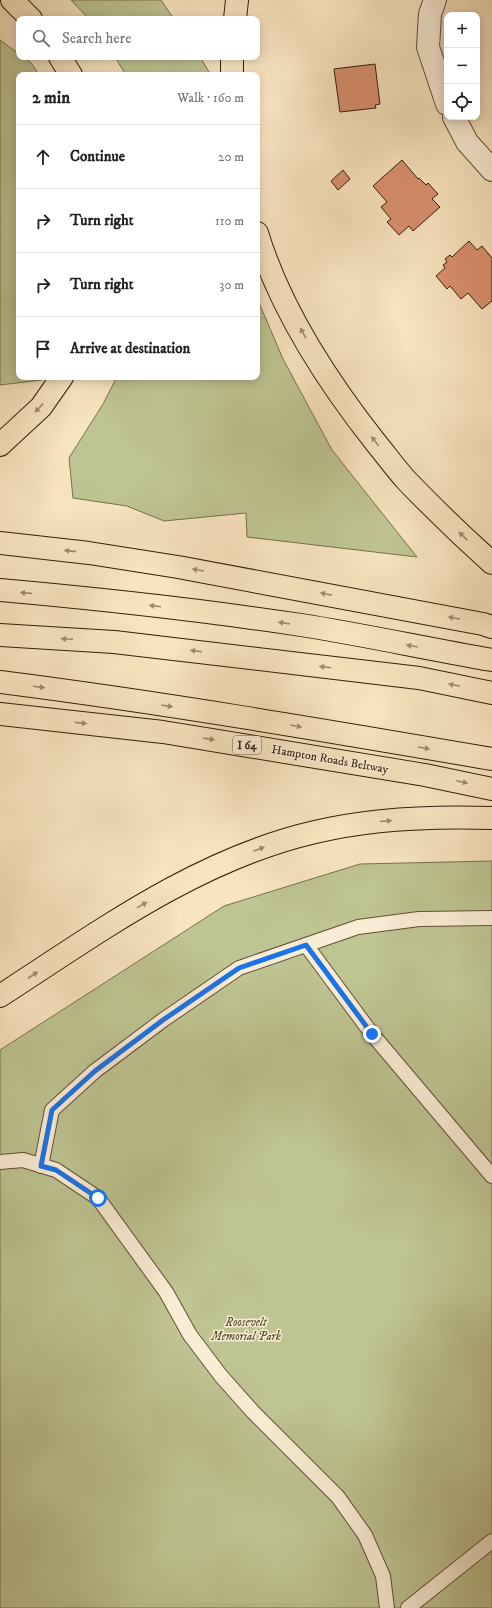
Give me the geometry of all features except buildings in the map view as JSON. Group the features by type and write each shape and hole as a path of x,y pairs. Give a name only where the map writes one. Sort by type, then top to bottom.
{"highway":[{"path":"12,0 28,16"},
{"path":"236,16 238,0"},
{"path":"62,60 69,72"},
{"path":"232,60 232,72"},
{"path":"260,242 289,308 320,365 352,412 406,480 492,563"},
{"path":"0,445 41,406 60,380"},
{"path":"0,543 89,553 178,566 475,622 492,627"},
{"path":"0,590 169,608 302,625 492,660"},
{"path":"0,635 122,642 418,678 492,693"},
{"path":"0,682 86,693 272,722 492,759"},
{"name":"Hampton Roads Beltway","path":"0,714 163,732 425,775 492,789"},
{"path":"0,996 134,909 187,880 235,858 315,832 365,823 450,817 492,818"}],"street":[{"path":"435,0 430,14 428,47 444,95"},
{"path":"456,120 467,142 492,170"}],"lane":[{"path":"41,1166 52,1110 95,1071 163,1020 239,968 358,927 419,919 492,918"},
{"path":"306,945 372,1034 492,1176"},
{"path":"0,1162 23,1160 56,1170 98,1198 166,1292 190,1335 221,1376 253,1412 338,1497 365,1535 383,1576 387,1608"},
{"path":"408,1608 492,1541"}],"green space":[{"path":"71,0 161,0 172,16 86,16"},
{"path":"0,40 16,52 16,60 27,60 37,72 16,72 16,380 42,380 0,385"},
{"path":"117,60 202,60 209,72 124,72"},
{"path":"260,305 283,359 332,450 417,557 247,537 246,513 164,521 127,506 73,498 69,458 103,404 115,380 260,380"},
{"name":"Roosevelt Memorial Park","path":"492,861 492,1608 0,1608 0,1050 224,906 360,864"}],"route":[{"path":"98,1198 56,1170 41,1166 52,1110 95,1071 163,1020 239,968 306,945 372,1034"}]}
